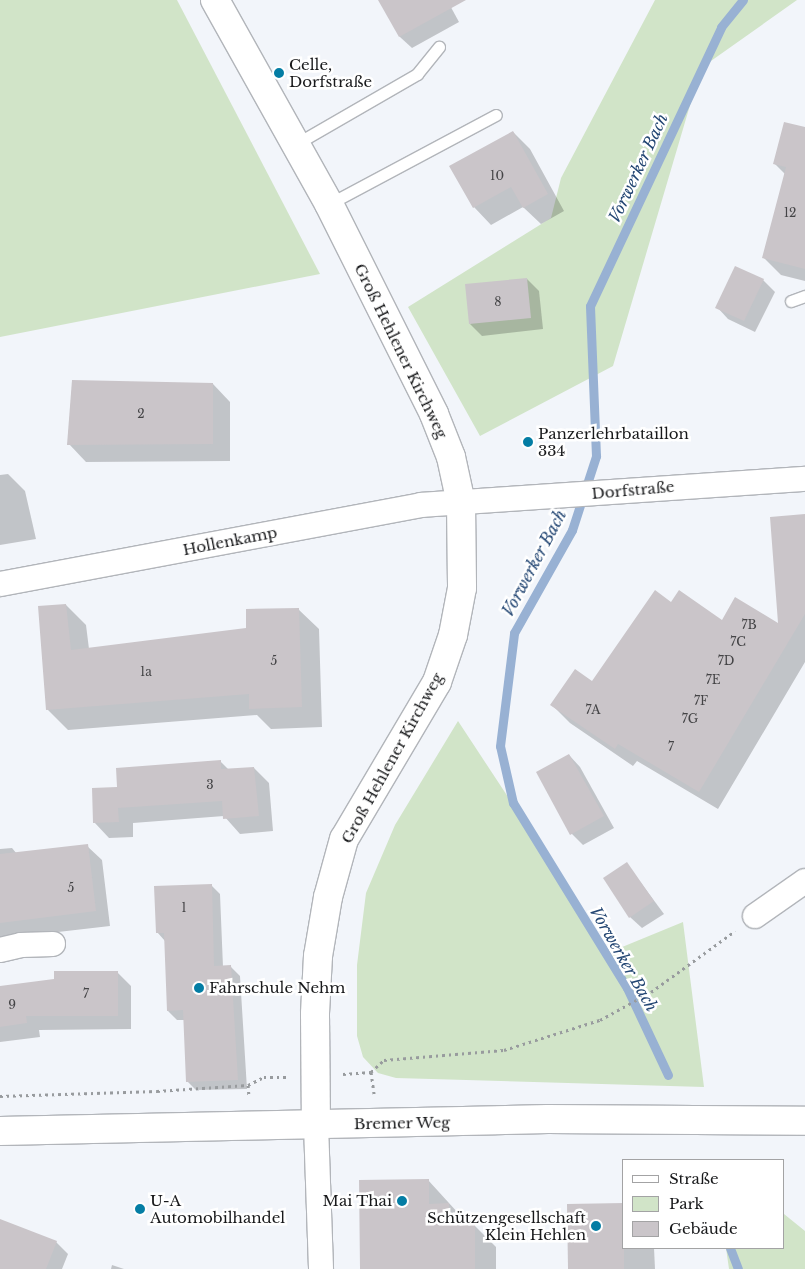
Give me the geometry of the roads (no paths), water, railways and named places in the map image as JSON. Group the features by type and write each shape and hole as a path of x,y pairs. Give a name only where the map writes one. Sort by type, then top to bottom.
{"main road":[{"name":"Groß Hehlener Kirchweg","path":"215,0 328,204 434,414 451,457 461,502 462,588 443,663 417,718 344,839 328,896 318,956 315,1014 316,1125"},
{"name":"Bremer Weg","path":"0,1131 548,1119 805,1121"}],"street":[{"name":"Dorfstraße","path":"461,502 805,479"},
{"name":"Hollenkamp","path":"0,584 421,505 461,502"},
{"path":"755,916 805,881"},
{"path":"0,950 21,945 53,944"},
{"path":"316,1125 321,1269"}],"lane":[{"path":"296,144 417,74 439,47"},
{"path":"328,204 496,115"},
{"path":"791,301 805,296"}],"waterway":[{"name":"Vorwerker Bach","path":"668,1075 627,988 513,803 500,746 514,633 572,530 596,456 590,306 721,27 743,0"},
{"name":"Vorwerker Bach","path":"730,1249 738,1269"}],"place":[{"name":"Celle, Dorfstraße","path":"279,73"},
{"name":"Panzerlehrbataillon 334","path":"528,442"},
{"name":"Fahrschule Nehm","path":"199,988"},
{"name":"Mai Thai","path":"402,1201"},
{"name":"U-A Automobilhandel","path":"140,1209"},
{"name":"Schützengesellschaft Klein Hehlen","path":"596,1226"}]}
